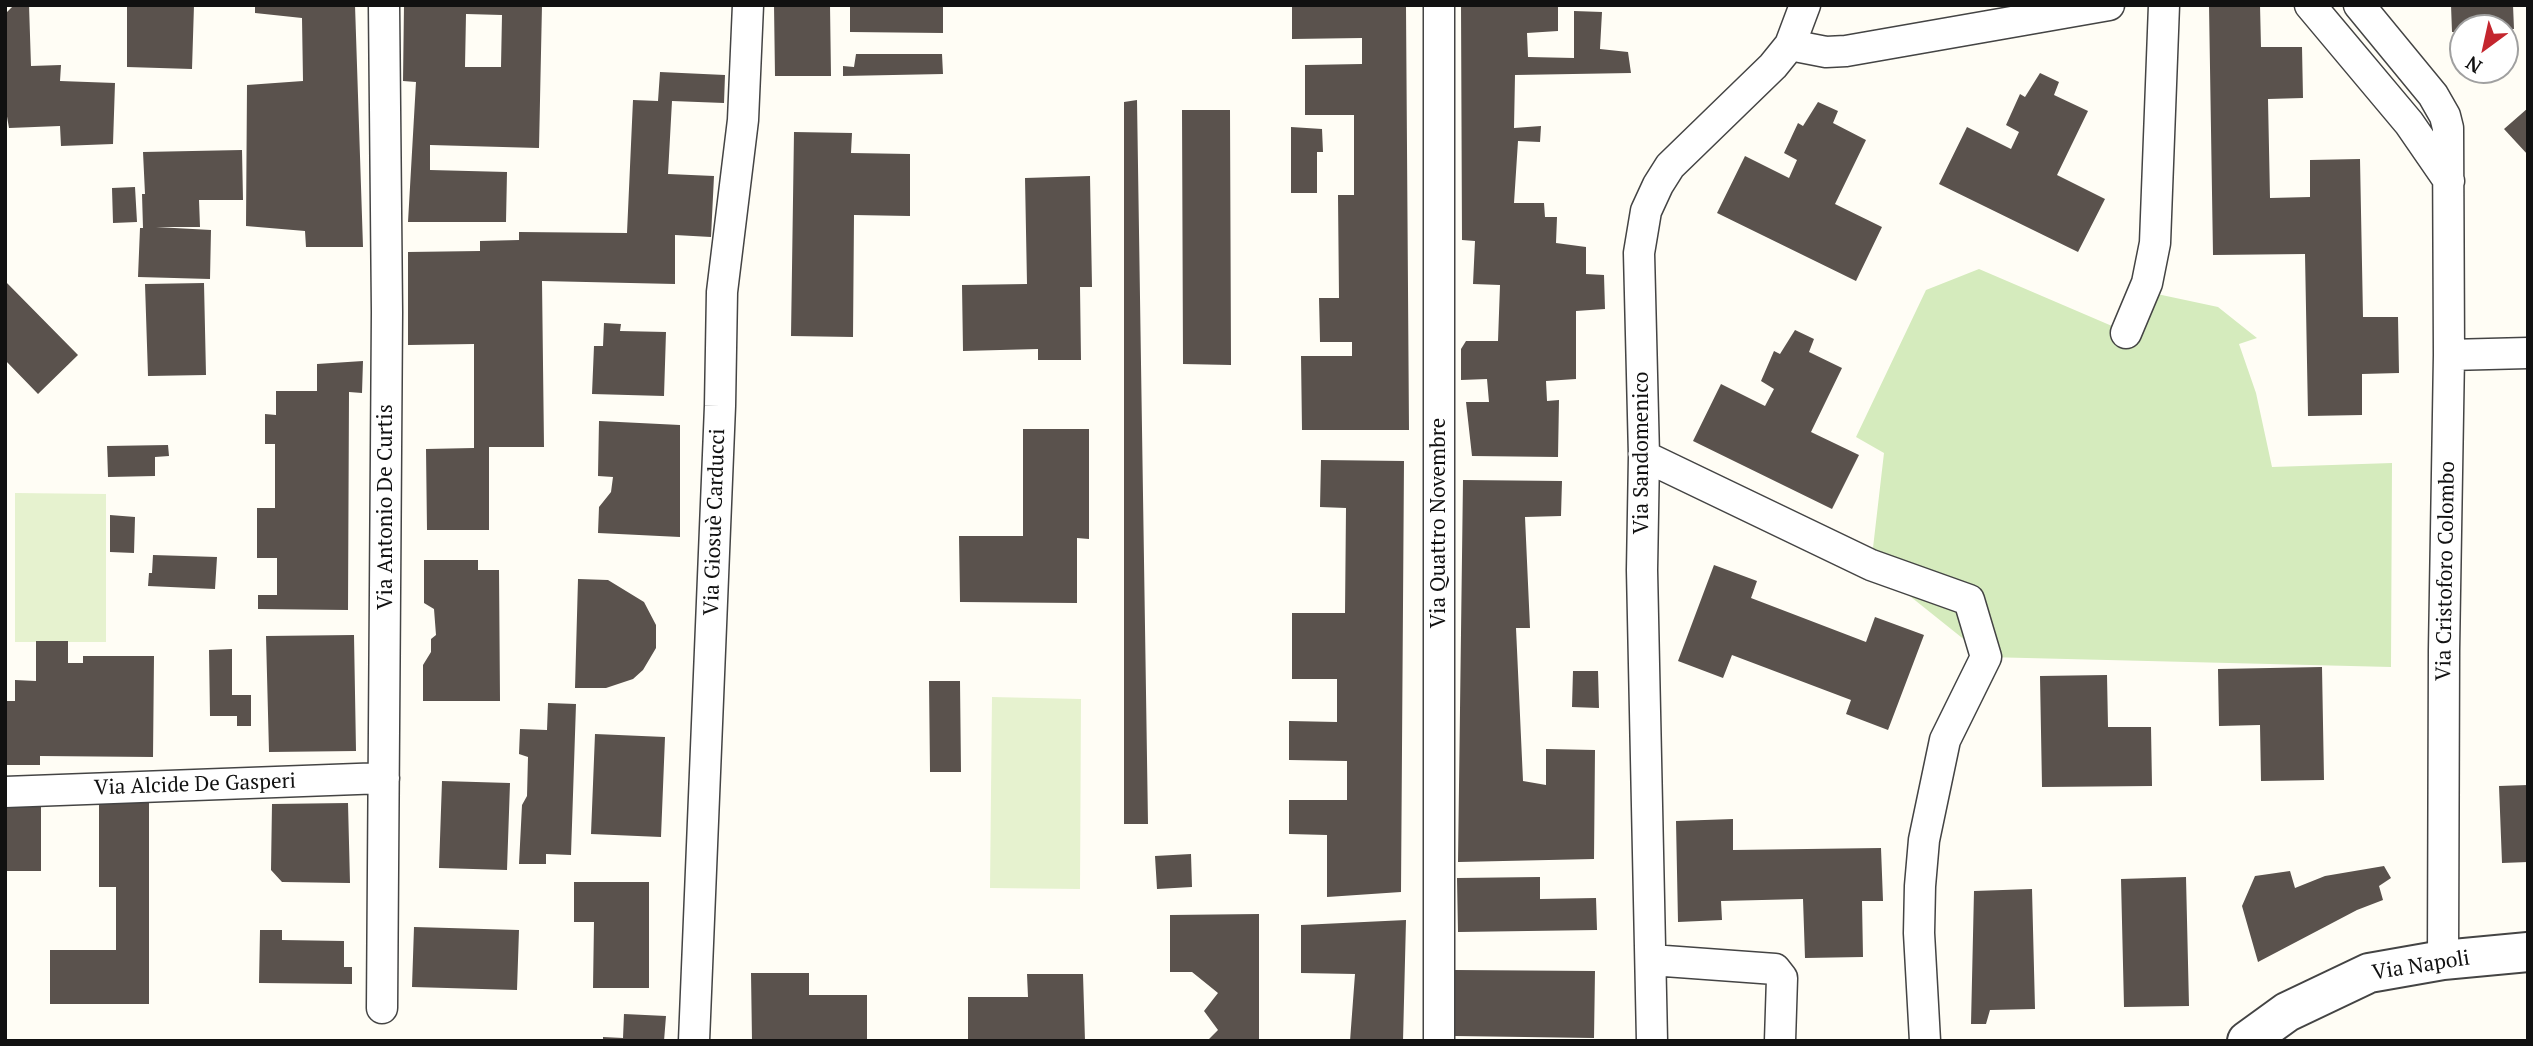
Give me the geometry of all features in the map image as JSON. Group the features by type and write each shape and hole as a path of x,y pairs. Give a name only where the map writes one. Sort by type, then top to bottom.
{"street":[{"name":"Via Antonio De Curtis","path":"382,1008 387,312 384,5"},
{"name":"Via Giosuè Carducci","path":"694,1041 720,406 722,292 743,120 748,5"},
{"name":"Via Quattro Novembre","path":"1439,5 1439,1041"},
{"name":"Via Sandomenico","path":"1653,1041 1642,570 1644,456 1639,254 1646,211 1670,166 1773,66 1790,45 1805,5"},
{"path":"1790,45 1826,52 1846,51 2109,5"},
{"path":"2126,333 2147,283 2155,243 2164,5"},
{"path":"2310,5 2409,123 2449,181"},
{"name":"Via Cristoforo Colombo","path":"2359,5 2441,107 2448,128 2449,355 2443,960"},
{"path":"2449,355 2528,353"},
{"path":"1644,456 1871,565 1969,600 1986,657 1945,740 1924,840 1919,933 1925,1041"},
{"name":"Via Alcide De Gasperi","path":"5,792 384,778"},
{"name":"Via Napoli","path":"2247,1041 2287,1012 2369,973 2443,960 2528,952"},
{"path":"1651,960 1775,969 1782,978 1780,1041"}],"green space":[{"path":"1979,269 2126,332 2143,291 2218,307 2257,338 2239,344 2256,393 2272,467 2392,463 2391,667 1986,657 1871,565 1884,453 1856,437 1926,290"},
{"path":"15,493 106,494 106,642 15,642"},
{"path":"992,697 1081,699 1080,889 990,888"}],"building":[{"path":"14,5 29,5 31,66 61,65 60,81 115,83 113,144 61,146 60,126 9,128 5,105 5,14"},
{"path":"127,5 194,5 192,69 127,67"},
{"path":"255,5 355,5 363,247 306,247 305,231 246,226 247,85 303,81 302,18 255,13"},
{"path":"404,5 542,5 539,148 430,145 430,170 507,172 506,222 408,222 416,82 403,81","holes":["466,14 502,15 501,67 465,67"]},
{"path":"774,5 830,5 831,76 775,76"},
{"path":"850,5 943,5 943,33 850,32"},
{"path":"1292,5 1406,7 1409,430 1302,430 1301,356 1352,356 1352,342 1320,342 1319,298 1339,298 1338,195 1354,195 1354,115 1305,115 1305,65 1362,64 1362,38 1292,39"},
{"path":"1461,5 1558,5 1558,31 1527,33 1528,57 1574,58 1574,11 1602,12 1600,49 1628,52 1631,73 1515,75 1514,128 1541,126 1540,142 1518,141 1514,203 1544,203 1545,217 1557,217 1556,243 1586,247 1586,274 1604,275 1605,309 1576,311 1576,379 1546,381 1547,401 1559,400 1558,457 1472,456 1466,402 1489,402 1487,379 1461,380 1461,349 1466,341 1498,341 1500,285 1473,284 1475,241 1462,240"},
{"path":"2209,5 2260,5 2261,47 2302,47 2303,98 2268,99 2270,198 2310,197 2310,160 2360,159 2363,317 2398,317 2399,373 2362,374 2362,415 2308,416 2305,254 2213,255"},
{"path":"2451,5 2513,5 2513,14 2451,14"},
{"path":"856,54 942,54 943,74 843,76 843,66 854,67"},
{"path":"660,72 725,75 724,103 672,101 668,174 714,176 711,237 675,235 675,284 542,281 544,447 489,447 489,530 427,530 426,449 474,448 474,344 408,345 408,252 480,251 480,241 519,240 519,232 627,233 633,100 658,101"},
{"path":"2040,73 2059,82 2054,95 2088,111 2057,175 2105,199 2078,252 1939,184 1967,127 2011,149 2019,132 2006,125 2020,94 2025,97"},
{"path":"1137,100 1148,824 1124,824 1124,102"},
{"path":"1818,102 1838,111 1833,123 1866,140 1835,204 1882,227 1856,281 1717,213 1745,156 1789,178 1797,160 1784,153 1798,123 1803,126"},
{"path":"2528,108 2528,155 2504,129"},
{"path":"1182,110 1230,110 1231,365 1183,364"},
{"path":"1291,127 1322,129 1323,152 1317,152 1317,193 1291,193"},
{"path":"794,132 852,133 851,153 910,154 910,216 854,215 853,337 791,336"},
{"path":"242,150 243,200 199,200 200,227 156,227 211,230 210,279 138,277 140,228 143,228 142,194 145,194 143,152"},
{"path":"1090,176 1092,287 1080,287 1081,360 1038,360 1038,349 963,351 962,285 1027,284 1025,178"},
{"path":"135,187 137,222 113,223 112,188"},
{"path":"5,281 78,355 38,394 5,360"},
{"path":"204,283 206,375 148,376 145,284"},
{"path":"604,323 621,324 620,331 666,332 664,396 592,394 594,346 603,346"},
{"path":"1795,330 1814,339 1809,352 1842,368 1811,432 1859,455 1832,509 1693,441 1721,384 1765,406 1774,389 1761,381 1774,351 1780,354"},
{"path":"363,361 362,393 349,392 348,610 258,609 258,595 277,595 277,558 257,558 257,508 275,508 275,444 265,444 265,414 276,415 276,391 317,391 317,364"},
{"path":"599,421 680,425 680,537 598,533 599,507 611,492 613,477 598,476"},
{"path":"1023,429 1089,429 1089,539 1077,538 1077,603 960,602 959,536 1023,536"},
{"path":"168,445 169,456 155,457 155,476 108,477 107,446"},
{"path":"1321,460 1404,461 1401,892 1327,897 1327,835 1289,834 1289,800 1347,800 1347,761 1289,760 1289,721 1337,722 1337,679 1292,679 1292,613 1345,613 1346,508 1320,507"},
{"path":"1463,480 1562,481 1561,516 1525,517 1530,628 1516,628 1523,781 1546,785 1546,749 1595,750 1594,859 1458,862"},
{"path":"110,515 135,517 134,553 110,552"},
{"path":"153,555 217,557 215,589 148,586"},
{"path":"424,560 478,560 478,570 499,570 500,701 423,701 423,665 431,652 431,639 436,635 434,609 424,603"},
{"path":"1714,565 1757,581 1751,598 1866,642 1875,617 1924,635 1888,730 1846,714 1851,700 1732,655 1723,678 1678,661"},
{"path":"578,579 608,580 644,602 656,625 656,648 643,670 633,679 606,688 575,688"},
{"path":"354,635 356,751 269,752 266,636"},
{"path":"36,641 68,641 68,663 83,663 83,656 154,656 153,757 40,756 40,765 5,765 5,701 15,701 15,680 36,681"},
{"path":"232,649 232,695 251,695 251,726 237,726 237,716 210,716 209,650"},
{"path":"2322,667 2324,780 2261,781 2260,725 2219,726 2218,669"},
{"path":"1573,671 1598,671 1599,708 1572,707"},
{"path":"2107,675 2108,727 2151,727 2152,786 2042,787 2040,676"},
{"path":"929,681 960,681 961,772 930,772"},
{"path":"548,703 576,704 571,855 546,854 546,864 519,864 522,805 527,796 528,757 519,754 520,729 547,730"},
{"path":"595,734 665,737 661,837 591,834"},
{"path":"442,781 510,783 507,870 439,868"},
{"path":"2528,785 2528,862 2502,863 2499,786"},
{"path":"99,799 149,799 149,1004 50,1004 50,950 116,950 116,887 99,887"},
{"path":"348,803 350,883 282,882 271,870 272,804"},
{"path":"5,807 41,807 41,871 5,871"},
{"path":"1733,819 1733,850 1881,848 1883,901 1862,901 1863,957 1805,958 1803,899 1721,901 1722,920 1678,922 1676,821"},
{"path":"1191,854 1192,887 1157,889 1155,856"},
{"path":"2384,866 2391,878 2379,886 2383,900 2357,910 2258,962 2242,906 2255,876 2290,871 2295,888 2325,876"},
{"path":"1540,877 1540,899 1596,898 1597,930 1458,932 1457,878"},
{"path":"2186,877 2189,1006 2124,1007 2121,879"},
{"path":"574,882 649,882 649,988 593,988 594,922 574,922"},
{"path":"2032,889 2035,1009 1990,1010 1986,1024 1971,1024 1974,891"},
{"path":"1259,914 1259,1041 1207,1041 1218,1030 1204,1011 1218,993 1192,972 1170,972 1170,915"},
{"path":"1406,920 1403,1041 1350,1041 1355,974 1301,973 1301,925"},
{"path":"414,927 519,930 517,990 412,987"},
{"path":"260,930 282,930 282,940 344,941 344,967 352,967 352,984 259,983"},
{"path":"1455,970 1595,971 1594,1038 1455,1036"},
{"path":"751,973 809,973 809,995 867,995 867,1041 752,1041"},
{"path":"1027,974 1083,974 1085,1041 968,1041 968,997 1028,997"},
{"path":"624,1014 666,1016 664,1041 603,1041 603,1037 623,1038"}]}
